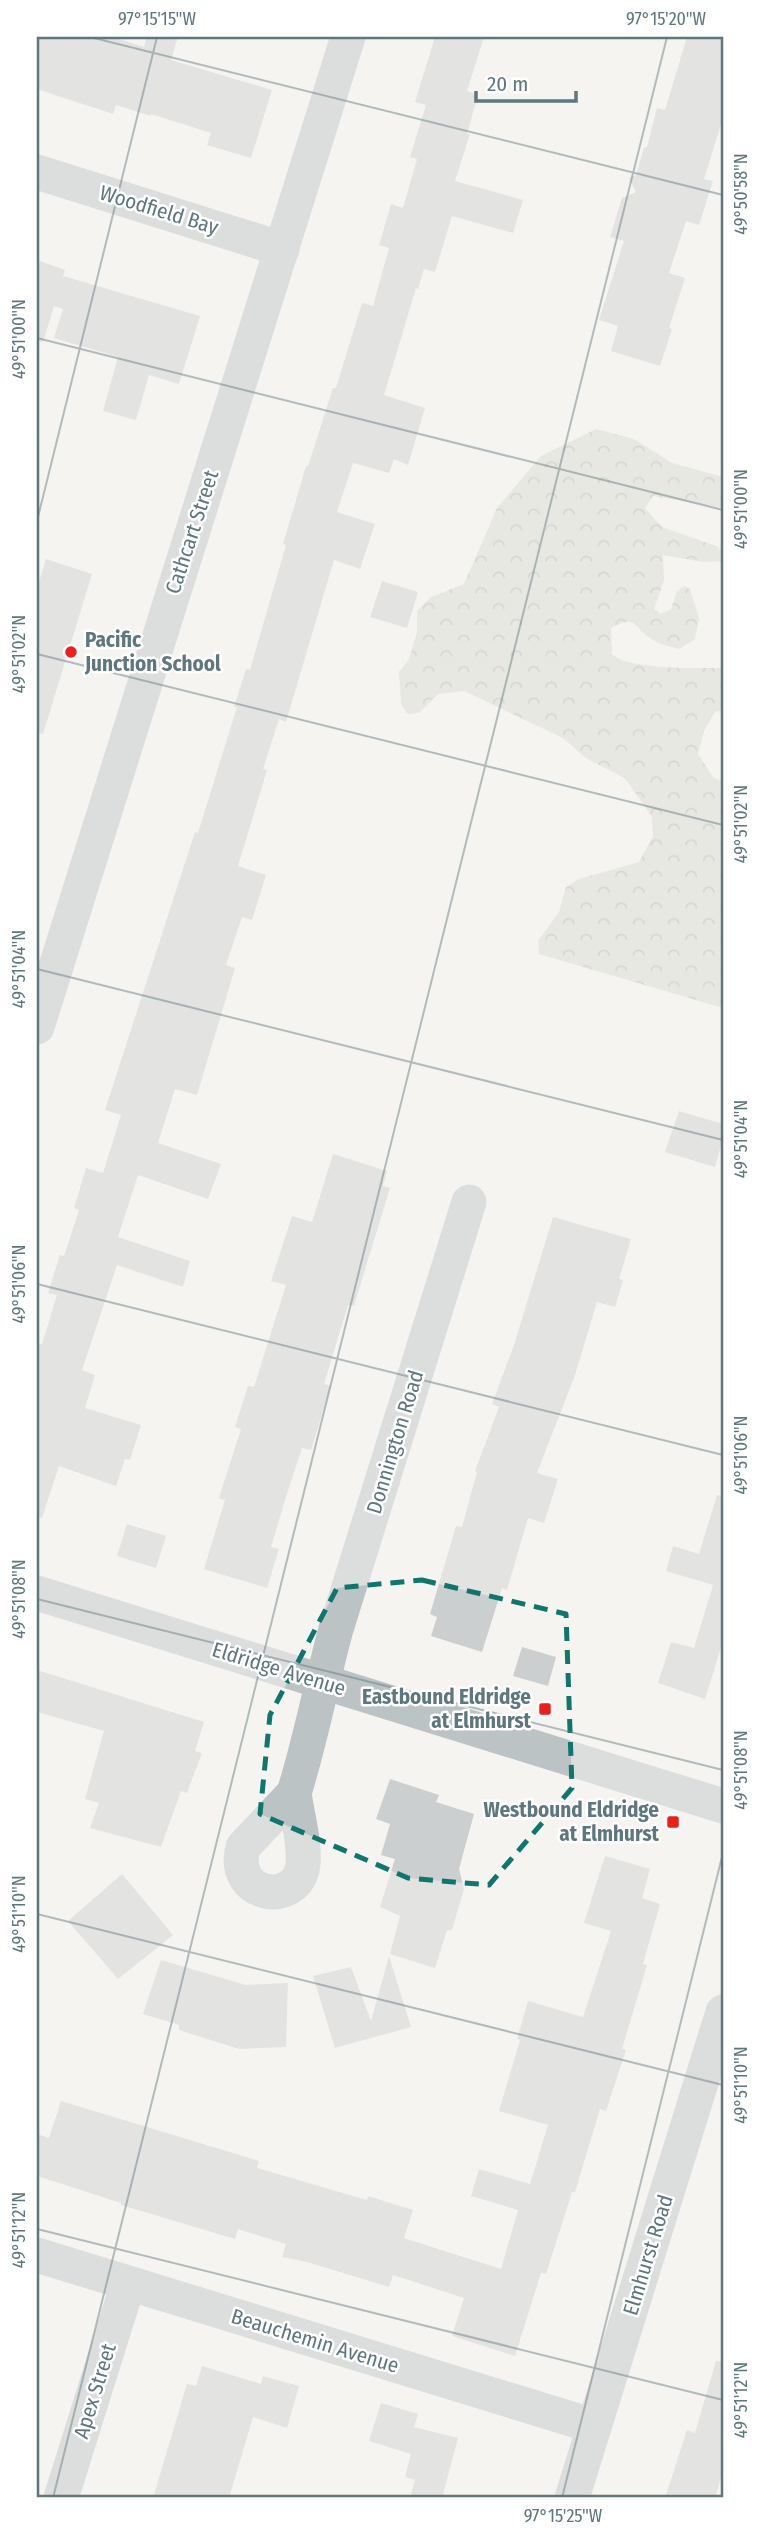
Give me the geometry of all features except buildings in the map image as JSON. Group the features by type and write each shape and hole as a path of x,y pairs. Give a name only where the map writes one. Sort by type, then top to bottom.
{"street":[{"name":"Cathcart Street","path":"37,1027 348,37"},
{"name":"Woodfield Bay","path":"37,172 282,249"},
{"name":"Donnington Road","path":"294,1793 311,1740 321,1683 469,1202"},
{"name":"Eldridge Avenue","path":"37,1593 723,1806"},
{"name":"Elmhurst Road","path":"572,2498 723,2012"},
{"name":"Beauchemin Avenue","path":"37,2255 594,2426"},
{"name":"Apex Street","path":"61,2498 128,2284"}],"highlighted area":[{"path":"422,1580 566,1614 572,1788 489,1885 408,1878 260,1814 270,1715 337,1588"}],"green space":[{"path":"596,429 634,439 672,463 723,477 723,508 653,496 645,508 662,527 716,546 723,552 723,561 704,562 663,555 664,580 654,609 661,614 671,609 677,591 684,586 690,589 699,618 695,639 679,649 656,642 631,622 611,628 612,654 620,659 664,667 723,668 723,710 715,712 704,731 698,754 713,777 723,782 723,1008 539,954 538,941 559,912 566,887 579,879 639,862 653,836 652,817 625,778 587,759 563,738 464,691 438,694 419,713 407,714 401,704 399,672 409,659 417,632 417,611 431,597 464,584 497,508 541,456"}],"place":[{"name":"Pacific Junction School","path":"71,652"},
{"name":"Eastbound Eldridge at Elmhurst","path":"545,1709"},
{"name":"Westbound Eldridge at Elmhurst","path":"673,1822"}]}
